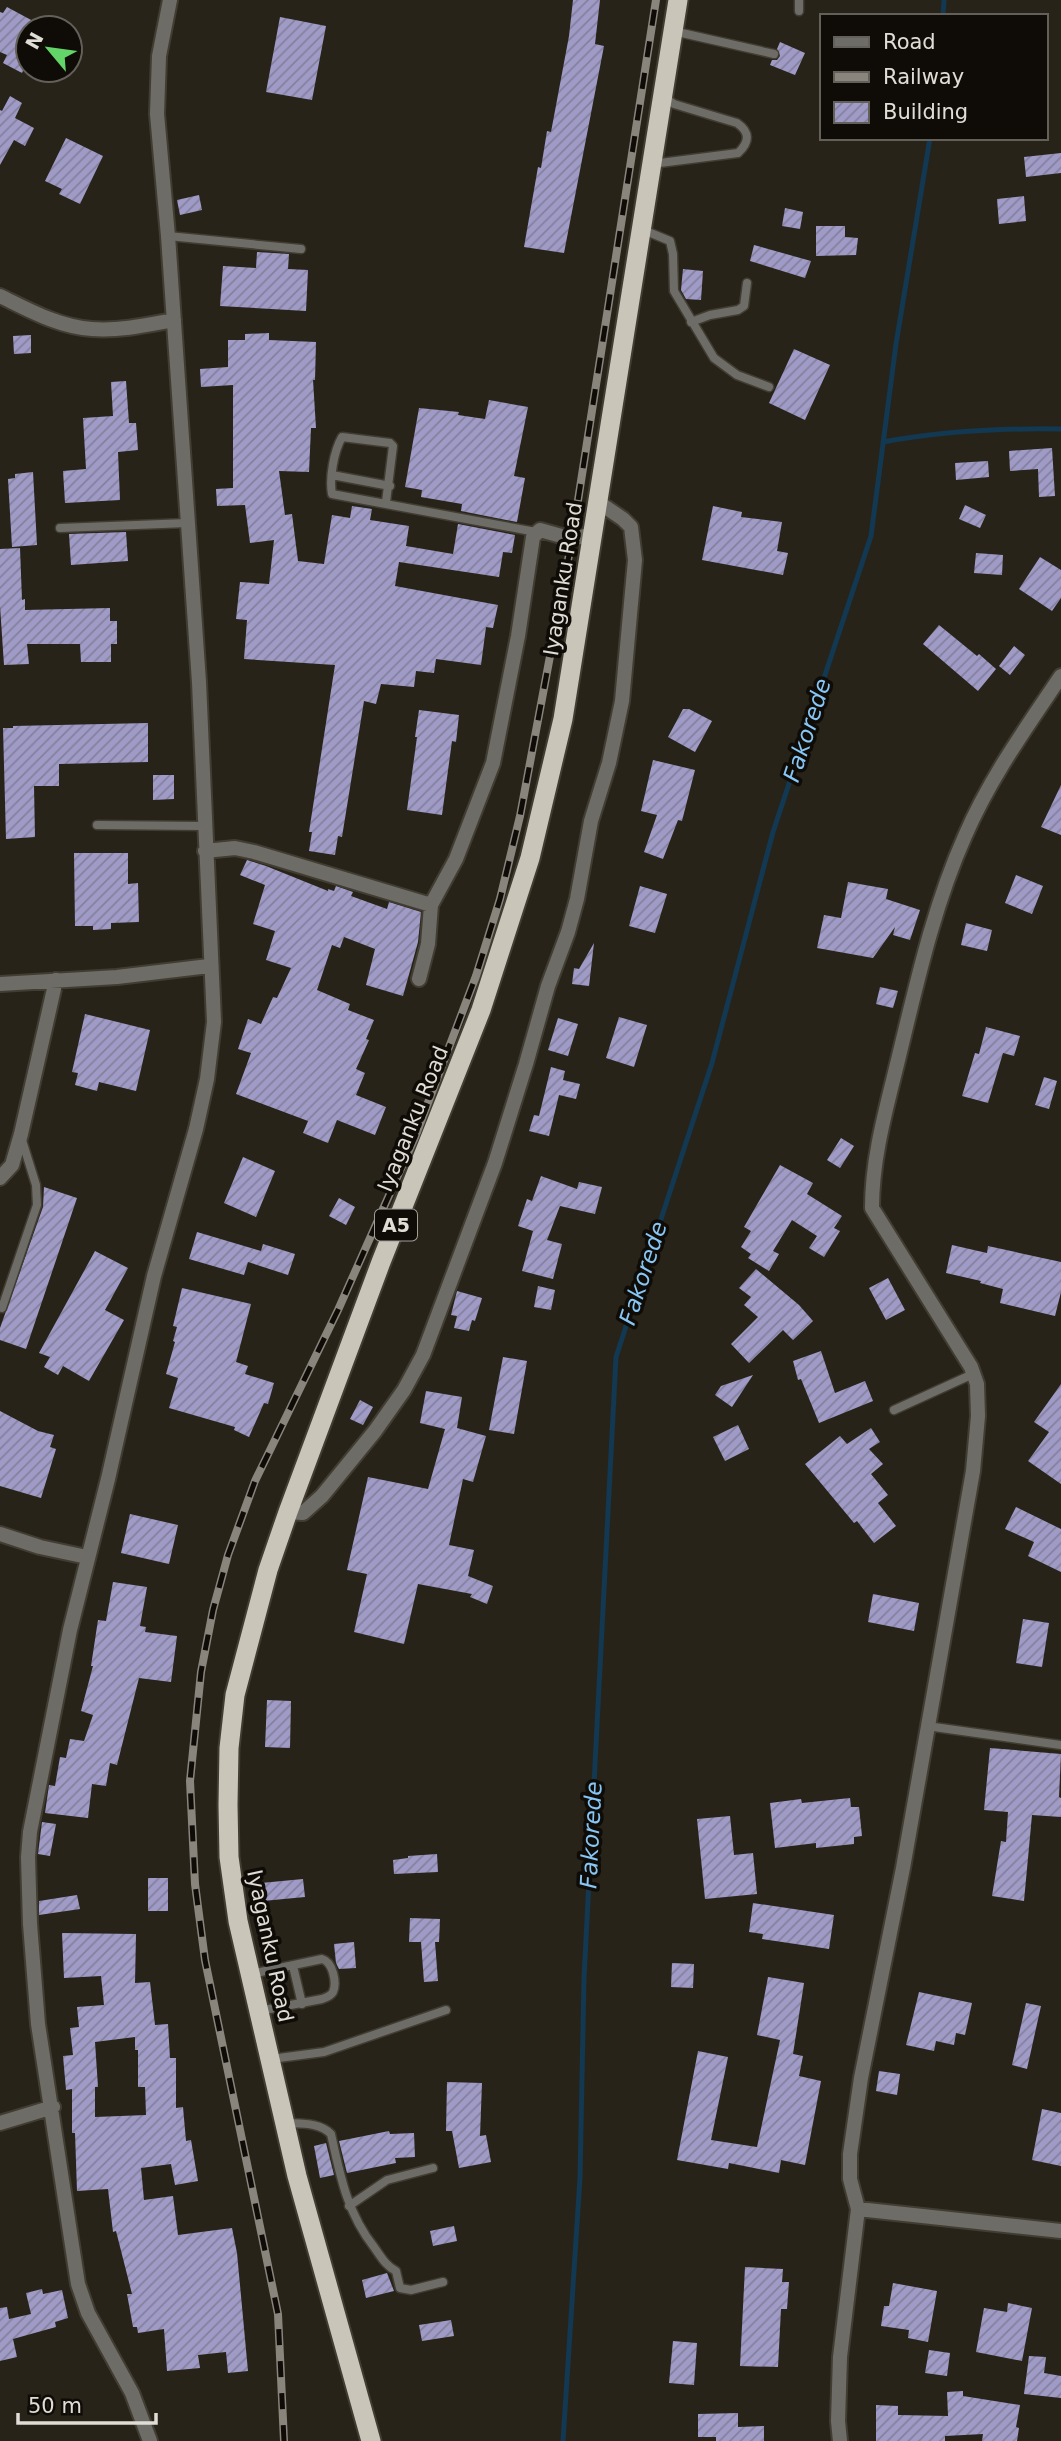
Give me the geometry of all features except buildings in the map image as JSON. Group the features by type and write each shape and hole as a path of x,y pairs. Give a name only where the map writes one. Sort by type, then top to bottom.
{"highway":[{"name":"Iyaganku Road","path":"371,2441 297,2176 238,1921 229,1857 229,1748 235,1695 268,1570 288,1512 381,1262 481,1010 530,858 563,719 678,0"}],"street":[{"path":"150,2441 132,2393 88,2313 78,2284 53,2107 38,2024 28,1857 34,1809 88,1557 154,1276 183,1182 208,1079 214,1022 209,966 199,682 157,90 159,57 170,0"},
{"path":"0,296 61,324 90,329 121,329 174,320"},
{"path":"288,1512 303,1513 321,1496 375,1431 404,1390 424,1355 495,1163 527,1064 548,986 568,932 577,899 591,821 609,764 622,701 635,560 631,527 598,502"},
{"path":"419,979 428,944 431,905 456,859 493,763 536,532 545,530 572,539 593,534"},
{"path":"840,2441 840,2357 858,2209 850,2179 850,2154 861,2078 903,1868 955,1581 973,1472 978,1416 977,1384 973,1374 872,1208 872,1180 878,1139 920,973 964,837 1000,767 1061,676"},
{"path":"205,851 234,848 254,852 431,905"},
{"path":"0,984 117,977 209,966"},
{"path":"0,1178 12,1165 21,1134 55,980"},
{"path":"0,1534 40,1547 88,1557"},
{"path":"0,2123 53,2107"},
{"path":"858,2209 1061,2231"}],"lane":[{"path":"799,0 799,11"},
{"path":"673,31 774,54"},
{"path":"652,164 728,156 738,153 748,139 745,129 737,123 674,104 663,96"},
{"path":"642,229 670,241 674,291 714,358 753,383 769,387"},
{"path":"168,236 301,249"},
{"path":"691,322 744,306 747,283"},
{"path":"386,502 393,446 390,443 342,437 338,443 332,475 332,494 536,532"},
{"path":"332,475 390,485"},
{"path":"60,528 187,523"},
{"path":"97,825 204,825"},
{"path":"2,1308 37,1205 36,1185 21,1134"},
{"path":"894,1410 973,1374"},
{"path":"927,1726 1061,1745"},
{"path":"250,1974 322,1959 332,1965 332,1992 322,1999 259,2011"},
{"path":"293,1966 302,2004"},
{"path":"271,2059 324,2052 446,2010"},
{"path":"285,2123 325,2128 331,2134 341,2184 359,2229 388,2267 396,2271 400,2288 411,2290 443,2282"},
{"path":"349,2206 387,2180 433,2168"}],"waterway":[{"name":"Fakorede","path":"943,14 944,0"},
{"name":"Fakorede","path":"563,2441 580,2178 584,1978 616,1357 712,1063 773,832 871,536 896,344 930,140"},
{"path":"883,442 972,431 1061,429"}],"railway":[{"path":"284,2441 278,2314 205,1960 195,1884 190,1781 201,1672 213,1610 228,1555 255,1481 338,1310 415,1137 476,976 500,899 520,816 572,539 656,0"}]}
